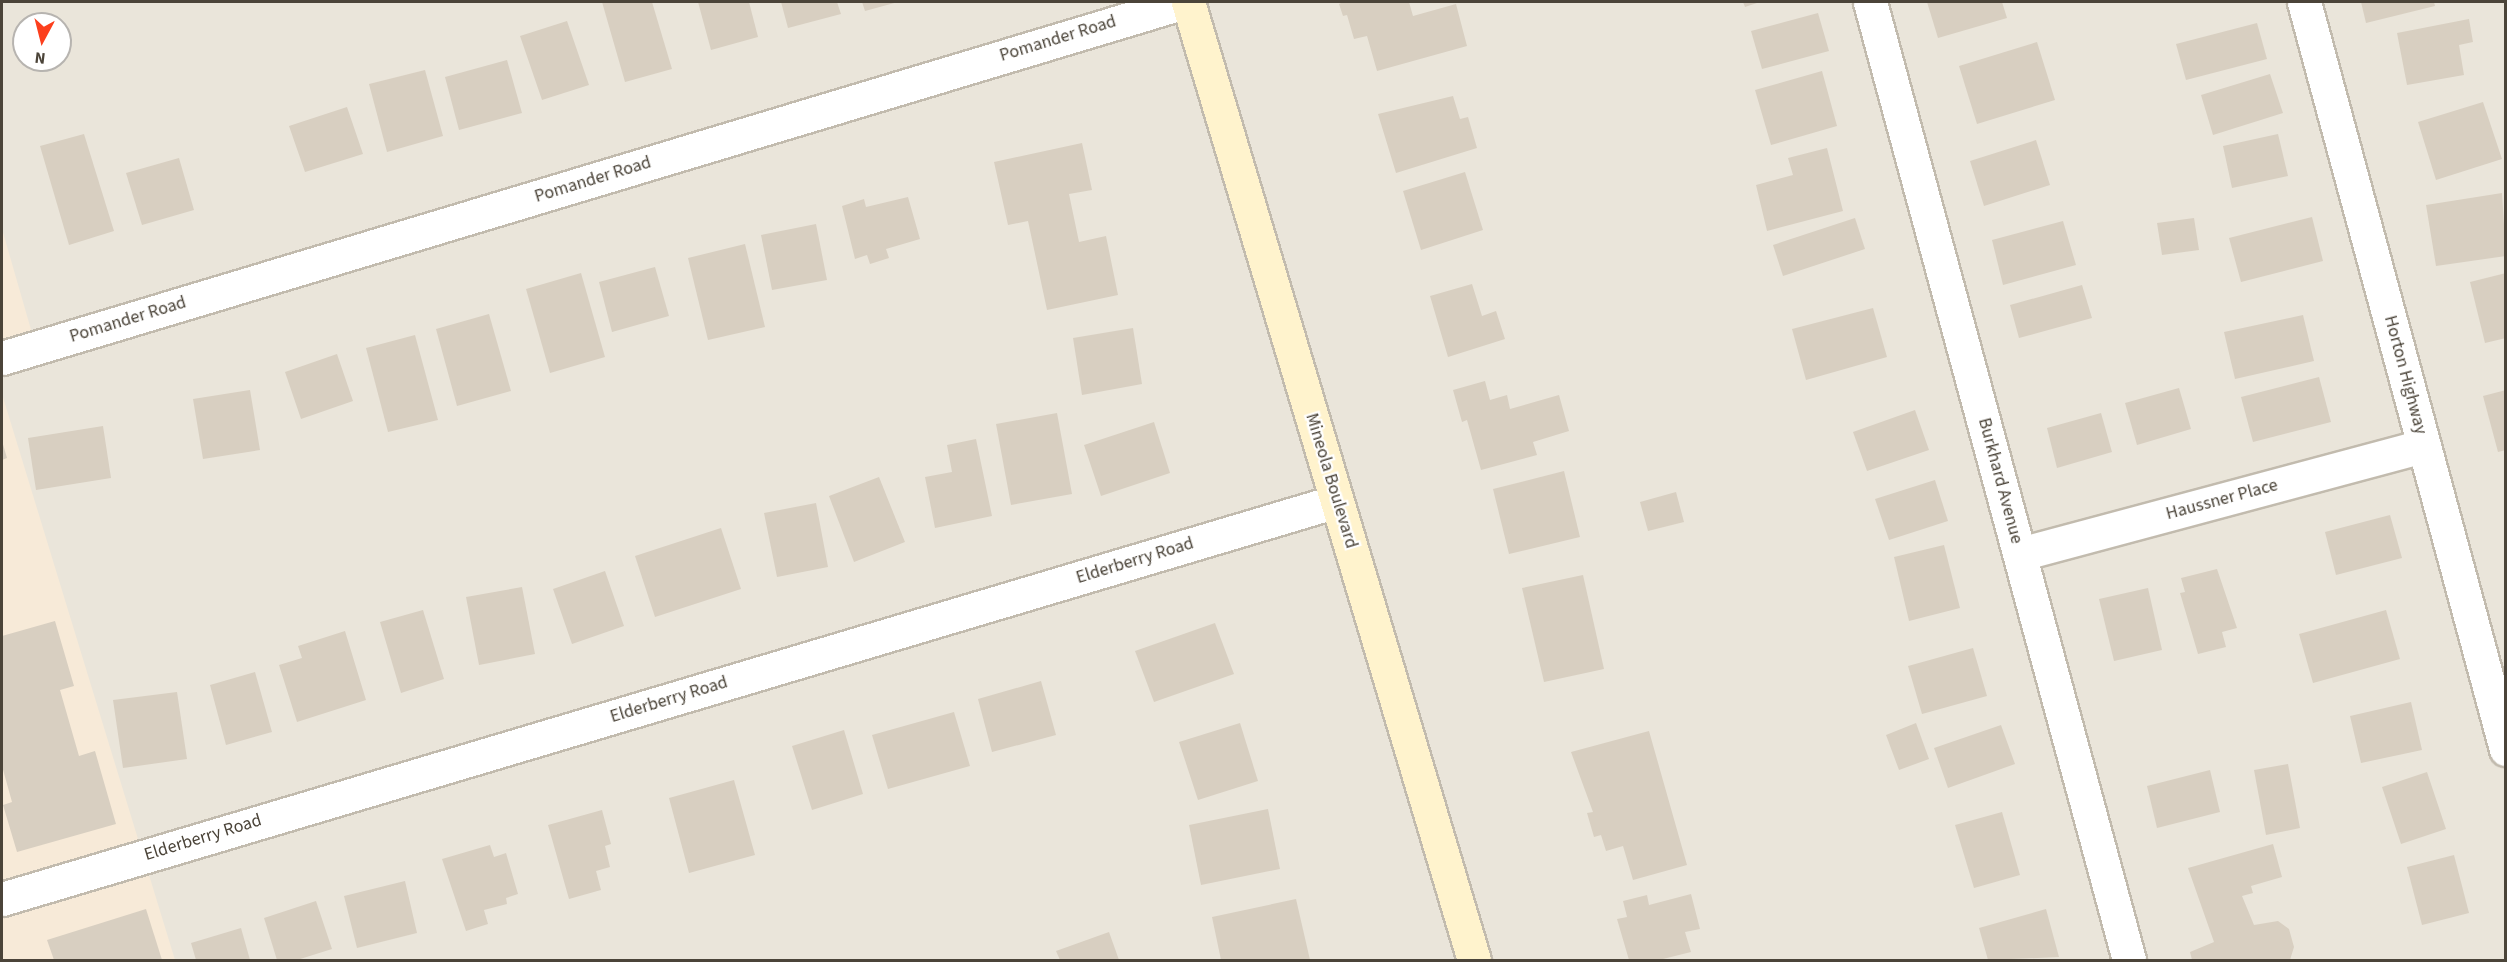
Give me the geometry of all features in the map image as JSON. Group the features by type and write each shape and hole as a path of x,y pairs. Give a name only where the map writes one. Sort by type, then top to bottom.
{"main road":[{"name":"Mineola Boulevard","path":"1186,2 1474,960"}],"street":[{"name":"Pomander Road","path":"2,357 1186,2"},
{"name":"Burkhard Avenue","path":"1870,2 2129,960"},
{"name":"Horton Highway","path":"2304,2 2505,749"},
{"name":"Haussner Place","path":"2019,554 2424,446"},
{"name":"Elderberry Road","path":"2,898 1336,501"}],"shaded area":[{"path":"2,2 2505,2 2505,960 2,960"},
{"path":"2,229 36,347 2,358"},
{"path":"2,394 175,960 2,960"}],"building":[{"path":"602,2 652,2 672,69 625,82"},
{"path":"698,2 749,2 758,37 711,50"},
{"path":"781,2 837,2 841,14 788,28"},
{"path":"862,2 898,2 865,11"},
{"path":"1343,2 1409,2 1413,16 1456,4 1467,46 1377,71 1367,36 1354,39 1347,15 1343,16 1339,4"},
{"path":"1743,2 1760,2 1745,7"},
{"path":"1927,2 2002,2 2007,18 1938,38"},
{"path":"2361,2 2434,2 2435,6 2366,23"},
{"path":"1818,13 1829,51 1762,69 1751,31"},
{"path":"2469,19 2473,42 2459,45 2464,75 2407,85 2397,33"},
{"path":"567,21 589,85 542,100 520,36"},
{"path":"2257,23 2267,59 2186,80 2176,44"},
{"path":"2037,42 2055,100 1977,124 1959,66"},
{"path":"507,60 522,113 459,130 445,77"},
{"path":"425,70 443,136 387,152 369,84"},
{"path":"1822,71 1837,126 1771,145 1755,90"},
{"path":"2270,74 2283,113 2213,135 2201,95"},
{"path":"1453,96 1460,119 1468,117 1477,148 1396,173 1378,114"},
{"path":"2483,102 2502,159 2436,180 2418,122"},
{"path":"347,107 363,154 305,172 289,126"},
{"path":"84,134 114,231 69,245 40,146"},
{"path":"2278,134 2288,176 2232,188 2223,146"},
{"path":"2036,140 2050,185 1984,206 1970,161"},
{"path":"1082,143 1092,190 1069,194 1079,242 1106,236 1118,295 1047,310 1028,221 1008,225 994,162"},
{"path":"1827,148 1843,211 1767,231 1756,185 1793,175 1788,158"},
{"path":"179,158 194,210 142,225 126,173"},
{"path":"1465,172 1483,230 1421,250 1403,191"},
{"path":"2502,193 2506,256 2436,266 2426,205"},
{"path":"908,197 920,239 886,249 889,258 870,264 867,255 855,259 842,206 864,199 866,207"},
{"path":"2312,217 2323,261 2241,282 2229,238"},
{"path":"1855,218 1865,249 1783,276 1773,245"},
{"path":"2194,218 2199,250 2162,255 2157,223"},
{"path":"2063,221 2076,265 2003,285 1992,240"},
{"path":"816,224 827,280 772,290 761,235"},
{"path":"745,244 765,327 708,340 688,258"},
{"path":"655,267 669,316 612,332 599,282"},
{"path":"581,273 605,357 550,373 526,289"},
{"path":"2506,273 2506,338 2485,343 2470,282"},
{"path":"1472,284 1482,316 1496,311 1505,339 1448,357 1430,296"},
{"path":"2082,285 2092,318 2019,338 2010,305"},
{"path":"1873,308 1887,357 1806,380 1792,329"},
{"path":"489,314 511,391 457,406 436,329"},
{"path":"2303,315 2314,361 2235,379 2224,332"},
{"path":"1133,328 1142,384 1082,395 1073,338"},
{"path":"415,335 438,420 388,432 366,348"},
{"path":"337,354 353,401 301,419 285,372"},
{"path":"2319,377 2331,422 2253,442 2241,397"},
{"path":"1485,381 1490,400 1507,395 1510,409 1559,395 1569,431 1533,442 1537,455 1481,470 1467,420 1462,422 1453,390"},
{"path":"2179,388 2191,429 2137,445 2125,403"},
{"path":"250,390 260,450 203,459 193,399"},
{"path":"2506,390 2506,450 2498,452 2483,396"},
{"path":"1915,410 1929,450 1867,471 1853,432"},
{"path":"1057,413 1072,494 1011,505 996,424"},
{"path":"2101,413 2112,452 2057,468 2047,428"},
{"path":"1154,422 1170,473 1101,496 1084,445"},
{"path":"103,426 111,478 36,490 28,438"},
{"path":"976,439 992,516 935,528 925,477 952,472 947,445"},
{"path":"2,441 7,458 2,460"},
{"path":"1564,471 1580,537 1509,554 1493,489"},
{"path":"879,477 905,542 854,562 829,496"},
{"path":"1935,480 1948,521 1889,540 1875,499"},
{"path":"1676,492 1684,522 1648,531 1640,502"},
{"path":"816,503 828,567 777,577 764,513"},
{"path":"2390,515 2402,558 2336,575 2325,532"},
{"path":"721,528 741,589 655,617 635,556"},
{"path":"1944,545 1960,608 1909,621 1894,557"},
{"path":"2217,569 2237,628 2222,632 2226,647 2198,654 2180,593 2185,592 2181,578"},
{"path":"605,571 624,626 572,644 553,589"},
{"path":"1583,575 1604,669 1544,682 1522,588"},
{"path":"522,587 535,654 479,665 466,597"},
{"path":"2148,588 2162,650 2114,661 2099,599"},
{"path":"423,610 444,679 401,693 380,622"},
{"path":"2386,610 2400,659 2313,683 2299,634"},
{"path":"55,621 74,686 60,690 79,756 95,751 116,824 17,852 3,805 12,802 2,766 2,636"},
{"path":"1215,623 1234,674 1154,702 1135,651"},
{"path":"345,631 366,700 297,722 279,665 302,658 298,646"},
{"path":"1973,648 1987,696 1922,714 1908,666"},
{"path":"255,672 272,732 226,745 210,685"},
{"path":"1041,681 1056,735 992,752 978,699"},
{"path":"177,692 187,759 123,768 113,700"},
{"path":"2411,702 2422,750 2361,763 2350,716"},
{"path":"954,712 970,766 888,789 872,735"},
{"path":"1240,723 1258,781 1198,800 1179,742"},
{"path":"1916,723 1929,759 1899,770 1886,735"},
{"path":"2001,725 2015,764 1948,788 1934,748"},
{"path":"844,730 863,794 812,810 792,746"},
{"path":"1649,731 1687,865 1633,880 1623,846 1606,851 1601,835 1594,837 1587,813 1593,812 1571,752"},
{"path":"2288,764 2300,828 2266,835 2254,770"},
{"path":"2210,770 2220,812 2157,828 2147,786"},
{"path":"2427,772 2446,829 2401,844 2382,787"},
{"path":"734,780 755,855 689,873 669,798"},
{"path":"1268,809 1280,869 1201,885 1189,825"},
{"path":"602,810 611,844 605,846 610,867 596,871 601,890 569,899 548,825"},
{"path":"2002,812 2020,875 1974,888 1955,825"},
{"path":"2273,844 2282,877 2251,886 2253,893 2242,896 2254,925 2278,921 2289,929 2294,947 2290,960 2192,960 2190,952 2214,942 2188,868"},
{"path":"490,845 494,857 506,853 518,894 506,898 507,904 484,910 488,924 466,931 442,859"},
{"path":"2454,855 2469,913 2422,925 2407,867"},
{"path":"405,881 417,933 357,948 344,896"},
{"path":"1691,894 1700,929 1685,932 1691,952 1659,960 1629,960 1617,919 1627,917 1623,901 1647,895 1649,905"},
{"path":"1296,899 1310,960 1221,960 1212,917"},
{"path":"316,901 332,949 297,960 277,960 264,918"},
{"path":"146,909 162,960 54,960 47,940"},
{"path":"2046,909 2059,957 1988,960 1979,928"},
{"path":"241,928 250,960 196,960 191,943"},
{"path":"1109,932 1119,960 1060,960 1056,951"}]}
